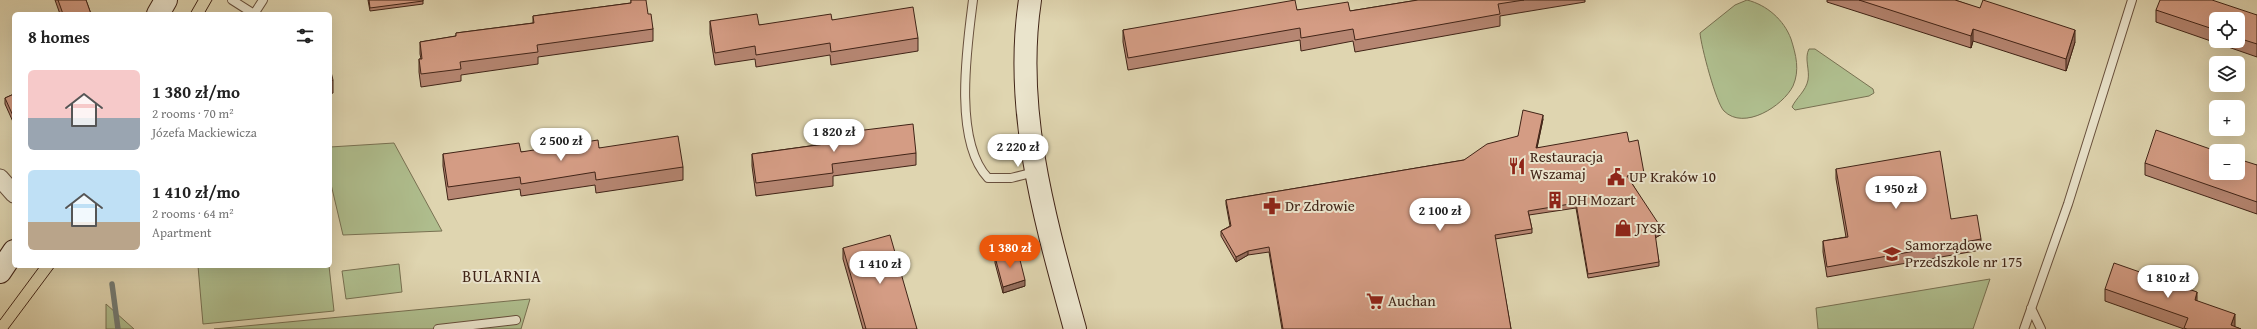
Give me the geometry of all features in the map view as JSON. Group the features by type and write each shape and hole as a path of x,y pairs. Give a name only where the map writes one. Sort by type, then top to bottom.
{"street":[{"path":"159,12 166,0"},
{"path":"1030,0 1026,60 1027,104 1036,172 1046,218 1075,329"},
{"path":"0,178 12,192"},
{"path":"0,272 12,253"}],"lane":[{"path":"232,0 251,12"},
{"path":"255,12 263,0"},
{"path":"973,0 964,102 972,151 980,169 988,178 1011,178 1036,172"},
{"path":"2024,329 2068,204 2132,0"},
{"path":"2031,308 2041,329"},
{"path":"438,329 516,320"}],"green space":[{"path":"1747,0 1754,2 1774,14 1784,26 1793,45 1797,68 1793,86 1781,101 1762,114 1742,118 1732,116 1724,111 1721,106 1709,74 1700,33 1735,5"},
{"path":"1809,49 1815,49 1873,89 1874,93 1869,96 1795,110 1792,107 1805,88 1808,80 1807,56"},
{"path":"394,143 442,231 343,235 332,188 332,147"},
{"path":"399,264 402,292 346,299 342,271"},
{"path":"198,268 329,268 334,311 203,324"},
{"path":"1990,279 1973,329 1818,329 1816,308"},
{"path":"530,299 521,329 214,329"},
{"path":"106,304 134,329 106,329"}],"building":[{"path":"58,0 86,0 90,12 62,12"},
{"path":"369,0 423,0 423,1 370,8"},
{"path":"631,0 646,0 648,14 651,14 653,29 537,45 538,52 460,62 461,69 421,74 419,59 422,59 420,42 456,36 456,33 534,23 533,16 631,3"},
{"path":"1295,0 1297,10 1348,2 1350,11 1418,0 1524,0 1498,4 1500,14 1355,40 1353,29 1301,38 1300,28 1128,58 1123,30"},
{"path":"1859,0 1955,0 1980,8 1983,0 2075,30 2066,59 1973,29 1971,36"},
{"path":"2160,0 2212,0 2257,15 2257,44 2245,40 2245,12 2209,12 2209,28 2156,10"},
{"path":"913,7 918,38 831,52 830,43 756,55 755,46 715,53 710,21 757,14 759,25 831,14 832,20"},
{"path":"12,95 12,114 5,98"},
{"path":"1523,110 1543,115 1536,148 1627,132 1629,142 1638,140 1644,173 1627,176 1662,229 1655,233 1659,262 1588,274 1576,203 1528,211 1532,229 1495,235 1511,329 1283,329 1269,247 1248,251 1236,257 1221,231 1231,226 1226,200 1464,160 1487,144 1518,136"},
{"path":"913,124 916,153 832,164 833,173 756,183 752,154 825,144 824,135"},
{"path":"2156,130 2209,149 2209,180 2245,180 2245,161 2257,165 2257,202 2145,163"},
{"path":"678,136 683,167 596,180 595,172 521,184 520,177 448,187 443,154 519,143 521,152 598,140 599,148"},
{"path":"1940,151 1951,219 1977,215 1981,239 1827,267 1823,241 1848,237 1836,169"},
{"path":"890,235 917,329 866,329 843,248"},
{"path":"1018,252 1025,280 1003,287 995,257"},
{"path":"2114,263 2197,292 2195,300 2235,314 2231,325 2241,329 2187,329 2184,328 2188,318 2105,289"}],"waterway":[{"path":"112,284 118,329"}],"tram line":[{"path":"191,12 198,0"},
{"path":"205,12 212,0"},
{"path":"0,320 39,268"},
{"path":"8,329 54,268"}],"place":[{"name":"Restauracja Wszamaj","path":"1517,166"},
{"name":"UP Kraków 10","path":"1616,177"},
{"name":"DH Mozart","path":"1555,200"},
{"name":"Dr Zdrowie","path":"1272,206"},
{"name":"JYSK","path":"1623,228"},
{"name":"Samorządowe Przedszkole nr 175","path":"1892,254"},
{"name":"Auchan","path":"1375,301"}],"district":[{"name":"BULARNIA","path":"502,276"}]}
